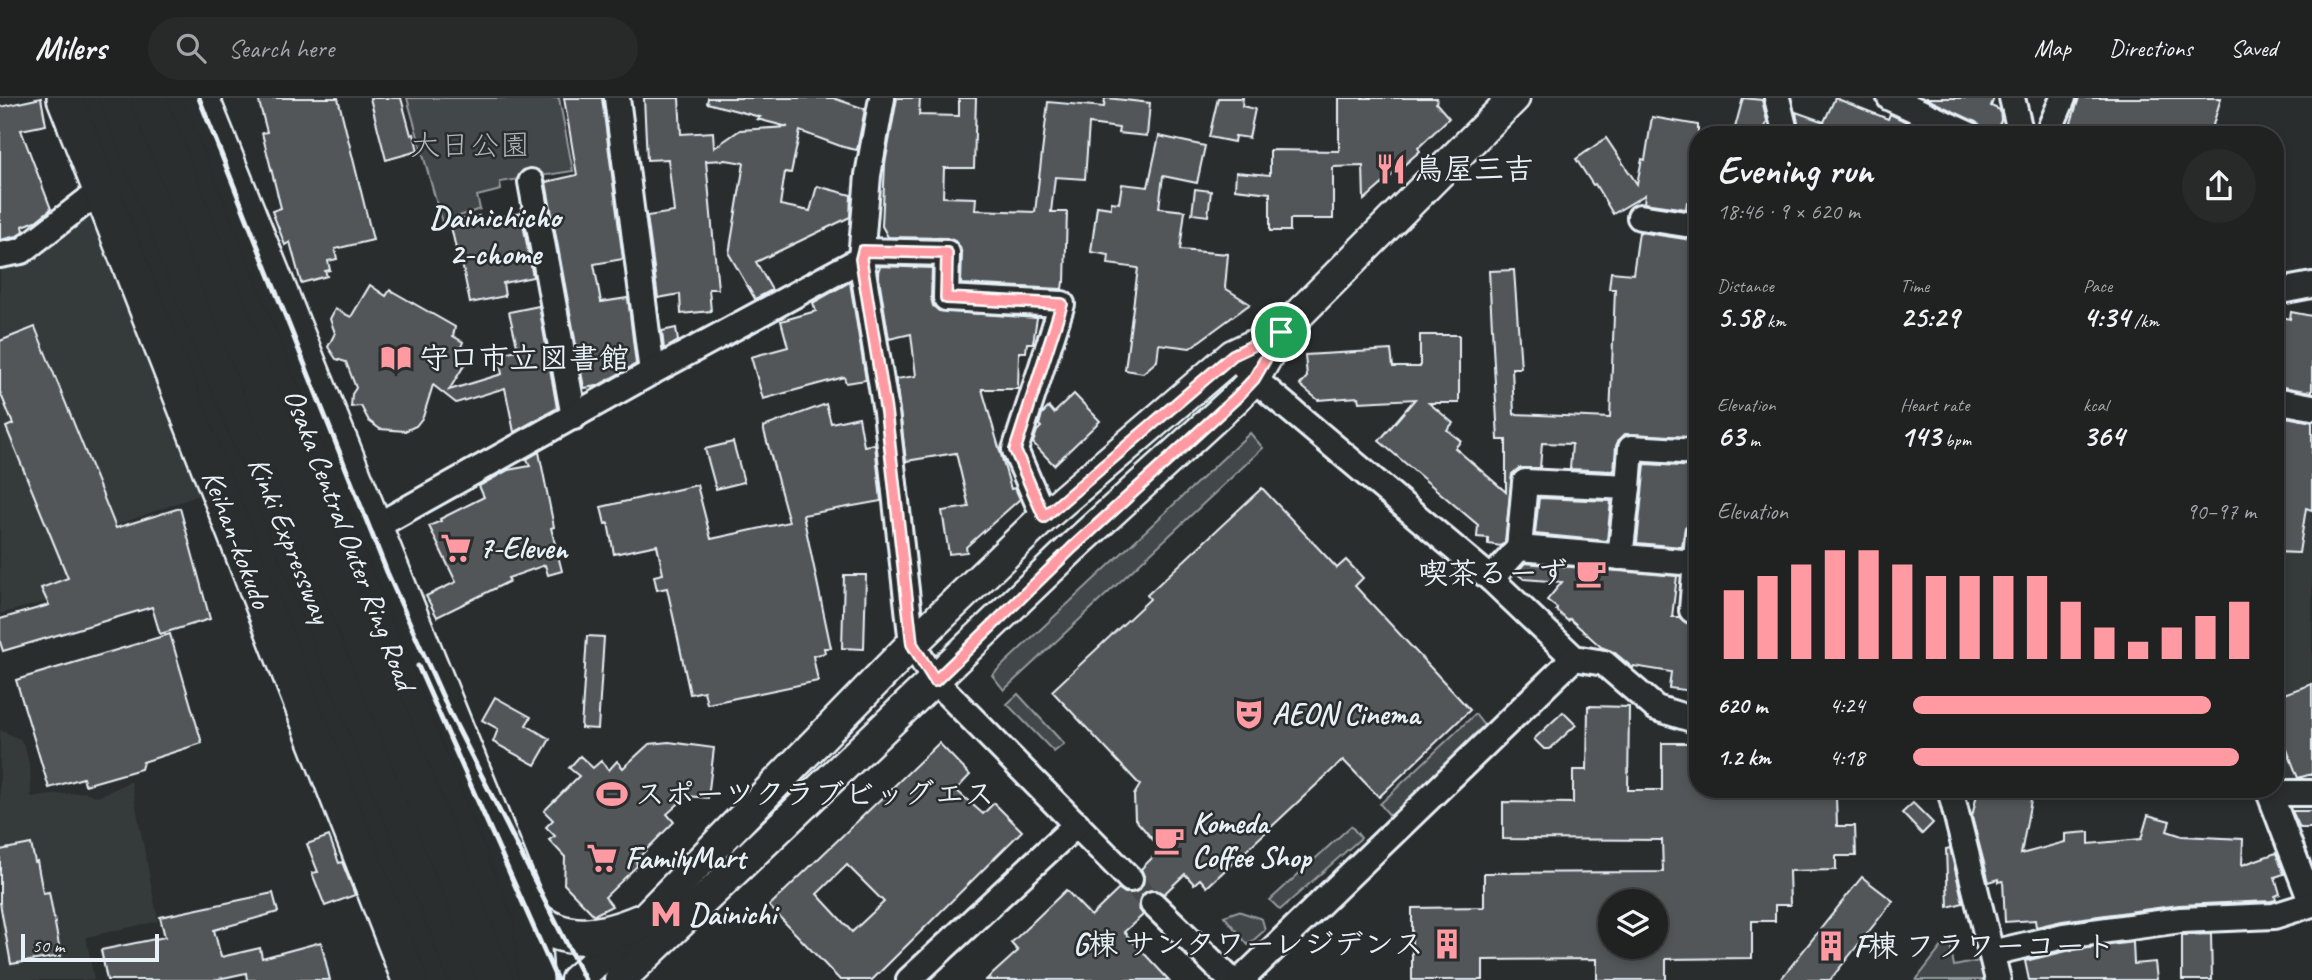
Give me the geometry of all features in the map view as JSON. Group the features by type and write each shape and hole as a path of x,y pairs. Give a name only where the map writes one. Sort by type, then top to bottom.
{"highway":[{"name":"Keihan-kokudo","path":"65,98 112,185 418,979"},
{"path":"91,98 212,345"},
{"name":"Kinki Expressway","path":"117,98 212,345 467,980"},
{"name":"Kinki Expressway","path":"148,98 239,335 496,980"},
{"path":"201,98 223,189 307,394 375,527 531,916 535,980"},
{"path":"531,916 544,929 564,935 584,937 622,930 650,932"}],"main road":[{"path":"91,98 112,185 216,426 289,570 453,980"},
{"path":"173,98 193,149 223,189 256,288 300,464 509,980"},
{"path":"576,980 650,932 935,681 1072,548 1254,379 1281,332 1504,99"},
{"name":"Osaka Central Outer Ring Road","path":"256,288 307,394 386,633 529,980"},
{"path":"620,980 650,932 912,644 1044,517 1233,355 1281,332"},
{"path":"216,426 218,463 265,584 305,659 418,979"},
{"path":"626,980 650,932"}],"street":[{"path":"617,98 652,372"},
{"path":"882,98 869,175 862,255 886,412 912,644 935,681 1130,879"},
{"path":"1777,98 1784,126"},
{"path":"1890,98 1951,126"},
{"path":"2012,98 2019,126"},
{"path":"2051,126 2063,98"},
{"path":"531,182 574,417"},
{"path":"0,255 22,251 112,185"},
{"path":"1640,216 1689,224"},
{"path":"375,527 862,255 947,253 946,298 1062,304 1015,450 1044,517"},
{"path":"2284,290 2312,285"},
{"path":"1233,355 1254,379 1491,579 1574,658 1604,663 1656,708 1689,718"},
{"path":"2284,402 2312,407"},
{"path":"1620,557 1632,448 1689,451"},
{"path":"1491,579 1519,548 1525,482 1628,487"},
{"path":"1519,548 1689,563"},
{"path":"1241,980 1574,658"},
{"path":"2284,792 2312,793"},
{"path":"1952,798 1998,980"},
{"path":"1992,953 2064,936 2181,920 2274,916 2312,904 2272,798"},
{"path":"909,980 1081,828"},
{"path":"925,980 1081,828"},
{"path":"1153,904 1231,980"}],"shaded area":[{"path":"87,209 199,495 103,530 119,582 0,614 0,260 44,251 71,230 68,227"},
{"path":"2297,488 2312,493 2312,788 2285,788 2284,785 2284,553"},
{"path":"0,730 20,739 25,747 30,768 31,797 85,792 98,797 131,781 158,921 86,937 94,980 0,980"}],"green space":[{"name":"大日公園","path":"407,98 559,98 573,171 500,182 501,190 477,196 480,209 442,222"},
{"path":"1250,433 1263,448 1004,690 992,675"},
{"path":"1018,694 1064,744 1054,752 1007,704"},
{"path":"1475,714 1485,727 1391,817 1380,804"},
{"path":"1351,826 1361,838 1280,910 1270,900"},
{"path":"1238,911 1262,919 1265,930 1248,945 1224,916"},
{"path":"1950,944 1954,966 1984,960 1988,980 1916,980 1943,945"}],"building":[{"path":"41,98 46,125 21,130 51,209 36,221 23,226 24,231 17,236 0,240 0,107"},
{"path":"258,98 338,98 373,240 335,249 337,259 328,261 330,270 325,271 327,276 301,283 290,242 285,245 272,211 281,208 262,133 267,132"},
{"path":"370,98 401,98 418,151 386,160"},
{"path":"564,98 602,98 623,259 594,264 601,302 628,298 636,364 597,386 584,388 546,182 577,175"},
{"path":"644,98 679,98 681,134 713,132 714,148 740,130 788,127 707,103 708,98 833,98 865,109 857,150 800,131 791,173 785,172 780,205 810,211 817,186 851,195 850,217 756,262 772,290 755,299 729,254 744,163 706,161 718,289 709,289 711,311 681,314 680,294 658,298 647,216 674,212 668,159 647,160"},
{"path":"897,98 920,98 919,115 959,116 959,98 976,98 974,168 944,168 943,197 976,198 975,210 1035,212 1048,102 1104,107 1107,98 1150,103 1147,136 1118,133 1119,128 1089,124 1085,179 1055,177 1051,212 1067,212 1065,282 1062,289 961,284 962,253 955,241 947,238 888,237 882,226 885,164"},
{"path":"1218,98 1243,98 1242,106 1255,109 1249,138 1235,136 1234,142 1209,137"},
{"path":"1339,98 1437,98 1436,103 1449,118 1418,148 1420,151 1364,200 1363,166 1333,167 1333,219 1290,219 1290,231 1270,231 1270,193 1235,189 1236,172 1270,175 1270,150 1339,151"},
{"path":"1743,98 1762,100 1766,126 1735,126"},
{"path":"1835,98 1888,119 1890,114 1915,126 1798,126 1796,112 1824,122"},
{"path":"1925,98 1994,98 1991,106 2000,110 1999,126 1981,126"},
{"path":"2079,98 2221,98 2213,126 2070,126"},
{"path":"1652,117 1698,125 1689,126 1689,202 1686,209 1644,203 1645,195 1613,214 1576,159 1606,138 1637,184 1642,159 1645,160"},
{"path":"1159,136 1205,146 1197,183 1163,176 1159,208 1185,211 1180,250 1228,254 1225,288 1250,304 1190,348 1159,344 1157,361 1143,373 1125,370 1138,268 1108,264 1109,255 1091,252 1097,206 1111,208 1111,202 1119,203 1122,184 1148,187"},
{"path":"1195,189 1211,191 1208,216 1192,214"},
{"path":"521,213 533,277 503,283 505,296 470,303 459,248 456,249 450,222 479,216 480,221"},
{"path":"1639,232 1689,240 1689,437 1625,434 1616,446 1614,471 1570,469 1572,444 1542,443 1540,468 1519,468 1512,474 1505,542 1501,546 1488,544 1488,538 1477,537 1478,525 1379,441 1415,399 1359,402 1358,397 1318,400 1300,385 1307,377 1305,355 1391,350 1393,367 1420,367 1420,335 1459,335 1459,403 1429,403 1453,423 1447,430 1461,441 1455,448 1506,492 1506,440 1498,440 1489,271 1514,270 1521,368 1512,368 1514,414 1610,418 1615,289 1609,289 1611,272 1633,274"},
{"path":"880,266 932,268 931,298 933,306 939,311 1037,318 1033,343 1027,343 1026,352 1019,352 1018,389 982,389 1011,489 1015,488 1020,499 966,547 967,552 949,554 942,511 969,507 956,453 906,461 896,379 916,376 911,334 889,339 878,272"},
{"path":"850,282 866,380 846,383 844,377 763,399 751,357 788,347 781,321 816,311 813,303"},
{"name":"守口市立図書館","path":"370,285 386,296 390,290 455,327 453,336 463,342 457,357 465,364 449,390 502,374 498,354 518,350 509,312 539,306 557,408 514,432 505,388 456,403 433,385 423,417 416,426 405,431 380,429 369,421 361,406 351,407 352,394 356,388 346,362 336,359 328,347 335,333 330,319 335,309 351,317"},
{"path":"2291,312 2312,316 2312,392 2284,387 2284,317 2290,319"},
{"path":"35,327 116,528 180,508 210,619 160,634 152,607 3,651 0,642 0,619 49,605 41,588 68,578 6,427 13,424 0,392 0,341"},
{"path":"676,328 678,341 664,349 662,331"},
{"path":"1074,394 1100,421 1054,465 1033,443 1041,427 1039,425 1042,414 1049,407 1054,413"},
{"path":"826,404 831,423 859,417 864,446 875,444 881,501 803,515 831,648 824,648 825,653 813,656 818,681 707,704 704,691 690,694 667,588 657,590 654,576 663,574 657,545 614,554 608,523 605,524 601,507 697,485 711,539 789,522 763,427"},
{"path":"2286,417 2312,422 2312,510 2306,508 2299,553 2284,552"},
{"path":"733,442 744,482 716,489 705,449"},
{"path":"539,452 554,527 551,528 562,571 548,575 545,565 508,578 510,581 437,617 426,596 456,582 429,526 484,497 479,486 508,470 530,466 527,459"},
{"path":"1645,464 1689,466 1689,524 1685,527 1682,547 1637,543"},
{"path":"1262,488 1337,568 1346,560 1363,578 1355,586 1470,710 1379,797 1343,760 1207,887 1200,879 1194,884 1185,874 1164,894 1156,890 1143,893 1138,901 1143,915 1124,932 1169,980 986,980 1018,951 1011,943 1066,890 1091,916 1119,889 1125,893 1133,893 1140,890 1144,884 1141,869 1161,849 1135,819 1134,795 1140,785 1052,691 1150,599 1147,595"},
{"path":"1539,498 1611,501 1607,541 1535,534"},
{"path":"1525,563 1677,576 1672,617 1679,617 1689,624 1689,691 1669,688 1671,672 1633,668 1614,652 1601,647 1570,619 1568,621 1547,600 1562,582 1524,579 1516,573"},
{"path":"844,575 866,575 864,649 842,648"},
{"path":"170,634 202,743 143,762 141,769 85,785 83,778 49,788 16,680"},
{"path":"587,636 604,637 598,729 581,728"},
{"path":"2312,684 2312,774 2298,778 2284,742 2284,694"},
{"path":"495,697 531,717 526,725 550,739 535,765 493,742 498,729 482,720"},
{"path":"1588,706 1629,707 1628,790 1662,790 1662,743 1689,743 1689,798 1836,798 1837,826 1855,826 1856,856 1836,856 1836,870 1789,871 1790,905 1775,905 1775,921 1752,921 1752,958 1668,959 1668,889 1598,889 1598,959 1666,959 1666,980 1597,980 1597,959 1483,960 1483,980 1412,980 1412,908 1484,907 1484,873 1663,872 1662,840 1503,839 1503,802 1573,803 1573,770 1587,770"},
{"path":"1563,712 1576,725 1550,749 1544,749 1534,739"},
{"path":"669,742 714,748 708,798 687,796 667,814 674,822 636,860 637,866 605,897 612,906 594,915 564,884 565,857 549,840 555,836 546,827 553,820 544,811 579,776 569,768 580,756 593,768 601,761 609,770 617,761 623,768 649,744"},
{"path":"939,743 970,775 956,790 983,814 994,803 1022,831 872,980 840,980 769,906","holes":["847,865 884,902 852,932 817,894"]},
{"path":"1976,798 2031,798 2021,854 2065,842 2065,834 2089,832 2089,844 2141,839 2148,815 2170,821 2167,831 2182,836 2243,839 2242,865 2276,853 2284,874 2275,877 2280,894 2275,896 2276,900 2271,901 2179,905 2036,927 2035,920 2005,922 2003,881 1999,882 1999,879 1989,882 1972,817"},
{"path":"1913,803 1933,823 1922,834 1902,813"},
{"path":"2292,811 2312,811 2312,828 2300,828"},
{"path":"329,836 355,895 325,906 312,873 318,872 307,844"},
{"path":"31,844 43,893 49,892 61,956 11,964 0,903 0,850"},
{"path":"1950,848 1963,903 1948,907 1946,849"},
{"name":"F棟 フラワーコート","path":"1862,877 1893,901 1830,980 1780,980"},
{"path":"273,893 278,912 214,930 221,957 260,948 262,958 321,942 330,980 247,980 246,973 214,980 107,980 101,950 165,937 160,917"},
{"path":"2211,934 2212,980 2182,980 2182,935"},
{"path":"2133,942 2134,964 2155,962 2157,980 2029,980 2025,961 2067,951"}],"tunnel":[{"path":"1130,879 1153,904"}],"railway":[{"path":"199,98 387,572 449,711 585,980"},
{"path":"418,666 557,980"}],"place":[{"name":"鳥屋三吉","path":"1391,169"},
{"name":"守口市立図書館","path":"396,358"},
{"name":"7-Eleven","path":"456,548"},
{"name":"喫茶るーず","path":"1591,573"},
{"name":"AEON Cinema","path":"1249,714"},
{"name":"スポーツクラブビッグエス","path":"612,794"},
{"name":"Komeda Coffee Shop","path":"1169,840"},
{"name":"FamilyMart","path":"602,858"},
{"name":"Dainichi","path":"666,914"},
{"name":"G棟 サンタワーレジデンス","path":"1447,944"},
{"name":"F棟 フラワーコート","path":"1831,946"}],"district":[{"name":"Dainichicho 2-chome","path":"495,234"}],"route":[{"path":"863,251 947,253 946,298 1062,304 1015,450 1044,517 1233,355 1281,332 1254,379 1236,398 1072,548 935,681 912,644 886,412 861,259 863,251"}]}
